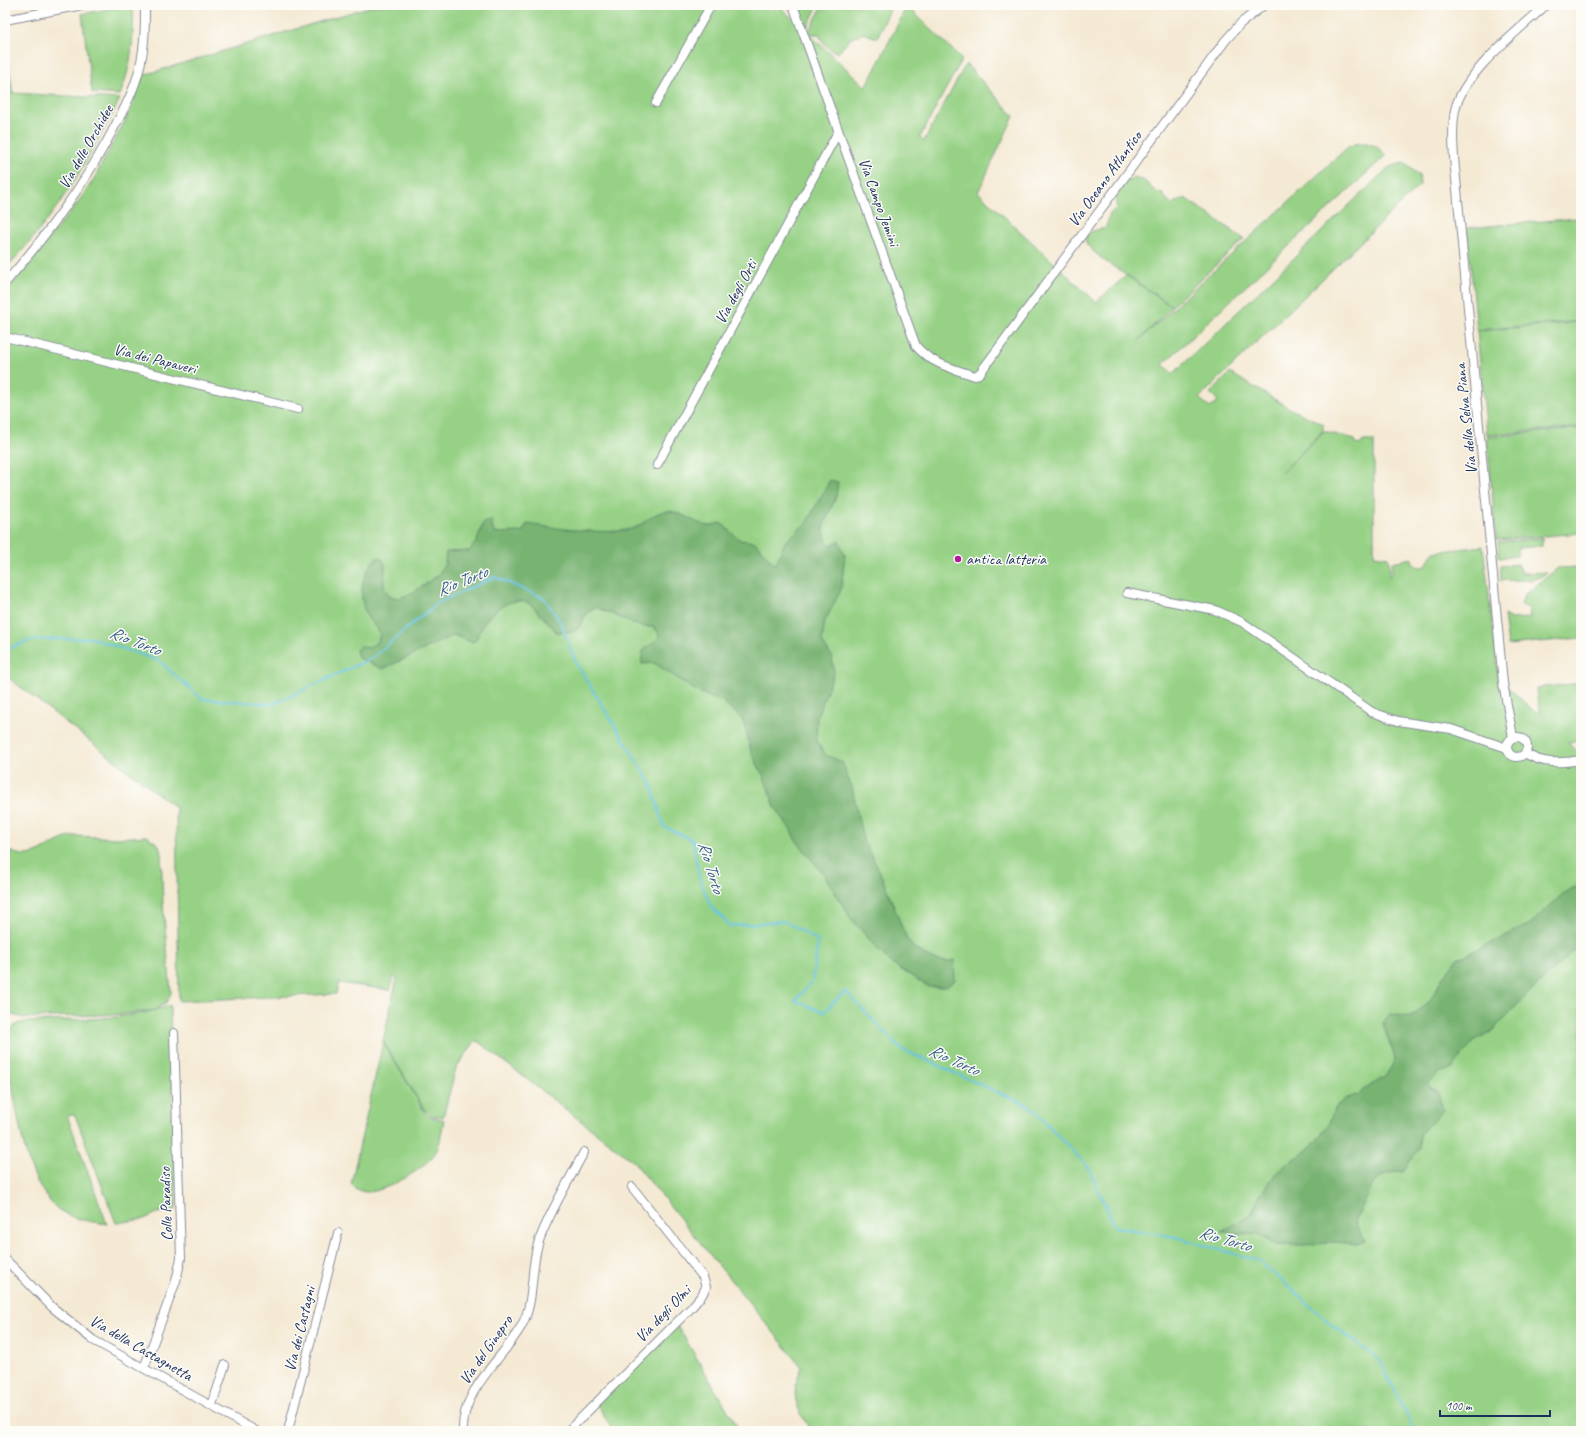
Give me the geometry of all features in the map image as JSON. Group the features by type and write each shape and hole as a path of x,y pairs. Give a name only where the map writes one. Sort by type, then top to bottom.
{"street":[{"path":"5,20 82,5"},
{"name":"Via delle Orchidee","path":"5,284 73,198 95,163 118,120 132,91 140,65 144,38 145,5"},
{"path":"656,103 711,5"},
{"name":"Via Campo Jemini","path":"793,5 916,346 927,356 942,364 975,376"},
{"name":"Via Oceano Atlantico","path":"975,376 980,373 1225,41 1241,23 1264,5"},
{"name":"Via della Selva Piana","path":"1513,737 1503,683 1456,172 1454,130 1455,112 1459,98 1478,70 1546,5"},
{"name":"Via degli Orti","path":"658,465 838,132"},
{"name":"Via dei Papaveri","path":"5,337 298,409"},
{"path":"1127,594 1223,612 1242,622 1372,712 1398,721 1451,729 1507,748"},
{"path":"1520,736 1526,740 1528,747 1525,753 1516,757 1510,754 1507,748 1508,742 1513,737 1520,736"},
{"path":"1525,753 1534,759 1548,763 1581,760"},
{"name":"Colle Paradiso","path":"144,1368 176,1281 181,1258 174,1033"},
{"name":"Via del Ginepro","path":"463,1431 464,1413 469,1398 524,1321 529,1304 538,1243 584,1152"},
{"name":"Via degli Olmi","path":"568,1431 691,1308 702,1295 706,1287 703,1277 632,1187"},
{"name":"Via dei Castagni","path":"288,1431 338,1233"},
{"name":"Via della Castagnetta","path":"5,1259 52,1307 100,1344 212,1405 256,1431"},
{"path":"212,1405 225,1365"}],"green space":[{"path":"133,5 133,28 130,62 120,95 92,93 82,14"},
{"path":"375,5 778,5 866,87 907,6 962,59 920,137 924,141 966,64 1014,116 978,192 1096,302 1127,275 1172,307 1138,341 1348,147 1359,143 1364,143 1373,145 1386,155 1163,364 1173,374 1389,167 1404,163 1419,175 1420,185 1199,398 1210,408 1218,401 1210,393 1230,373 1291,409 1323,424 1323,431 1280,474 1324,431 1355,440 1356,444 1360,445 1363,441 1374,441 1374,555 1388,557 1390,571 1388,575 1390,576 1392,572 1392,562 1412,558 1413,564 1419,567 1426,566 1434,552 1483,546 1499,679 1536,713 1539,712 1536,688 1581,683 1581,741 1568,743 1581,755 1581,1431 854,1431 849,1426 847,1431 811,1431 798,1408 795,1393 798,1377 802,1367 634,1162 476,1040 456,1068 443,1117 433,1116 424,1109 383,1041 397,978 394,976 390,990 339,983 336,994 179,1001 176,808 5,675 5,293 76,205 92,182 126,119 144,75"},
{"path":"798,5 818,5 807,28"},
{"path":"823,5 892,5 877,38 863,33 850,39 838,53 826,46 819,34 812,34 809,31"},
{"path":"5,42 13,93 5,94"},
{"path":"13,93 120,99 83,167 55,209 40,230 5,269 5,94"},
{"path":"1134,177 1143,180 1154,190 1163,194 1172,204 1185,198 1244,239 1172,306 1102,259 1087,245 1085,238 1090,232 1106,227 1110,214 1117,207 1115,200 1123,185"},
{"path":"1577,218 1581,256 1581,321 1477,330 1467,228"},
{"path":"1581,322 1581,427 1487,435 1477,331"},
{"path":"1581,428 1581,533 1496,540 1487,437"},
{"path":"830,480 838,482 836,497 823,527 828,546 839,541 845,555 841,590 825,621 822,641 832,657 834,673 817,717 816,741 826,755 842,762 852,787 863,840 880,872 907,939 915,949 932,959 946,962 954,960 955,980 944,987 929,987 892,964 850,917 824,875 795,839 791,830 775,807 764,777 751,752 741,718 722,701 709,697 693,689 654,663 642,664 644,650 659,636 657,630 652,627 639,626 595,607 587,613 578,629 572,632 556,632 532,605 518,601 510,602 490,616 485,622 475,641 470,642 454,635 383,669 358,658 356,650 360,646 369,648 378,641 380,634 367,616 362,601 362,586 364,578 371,564 376,558 381,558 385,564 384,586 389,596 399,598 414,592 438,575 445,564 446,552 469,551 477,541 483,523 491,520 494,533 522,532 527,524 581,530 611,531 634,528 657,514 671,511 700,524 711,526 721,523 740,540 755,542 775,565 785,542 807,522"},
{"path":"1542,538 1542,546 1518,548 1517,556 1499,558 1498,542"},
{"path":"1518,564 1522,573 1547,572 1538,578 1501,581 1500,566"},
{"path":"1581,567 1581,638 1508,645 1504,615 1511,619 1530,618 1529,608 1521,605 1524,595 1558,568"},
{"path":"76,836 118,838 147,836 159,845 161,852 163,904 171,993 167,1002 155,1010 125,1014 25,1018 5,1013 5,849 16,854 34,854 66,838"},
{"path":"1581,886 1581,944 1534,988 1491,1032 1475,1040 1452,1069 1439,1073 1429,1083 1429,1087 1438,1093 1443,1110 1419,1135 1420,1148 1403,1171 1382,1176 1372,1187 1355,1219 1365,1241 1357,1244 1336,1242 1305,1245 1277,1245 1261,1235 1221,1232 1251,1215 1260,1195 1278,1170 1308,1150 1328,1125 1335,1108 1345,1099 1359,1094 1371,1084 1385,1077 1395,1061 1383,1023 1390,1014 1411,1017 1430,1001 1443,977 1457,959 1530,924 1563,894 1573,888"},
{"path":"170,1005 176,1209 157,1213 144,1219 116,1223 75,1115 69,1115 68,1118 107,1224 83,1220 68,1215 54,1206 49,1200 34,1175 29,1162 21,1133 6,1062 5,1047 9,1033 16,1025 25,1022 118,1017 155,1010"},
{"path":"383,1042 425,1112 430,1117 444,1120 437,1150 425,1164 406,1177 385,1188 365,1192 356,1189 351,1184"},
{"path":"677,1325 740,1431 613,1431 597,1404"}],"waterway":[{"name":"Rio Torto","path":"5,650 31,640 92,638 159,661 202,699 273,704 372,658 437,603 495,577 544,598 561,623 576,663 651,784 664,827 693,840 699,877 711,907 731,926 785,921 818,941 812,982 795,1001 824,1012 845,991 901,1049 1031,1107 1089,1168 1115,1227 1176,1237 1259,1261 1341,1332 1380,1360 1415,1431"}],"place":[{"name":"antica latteria","path":"958,559"}]}
